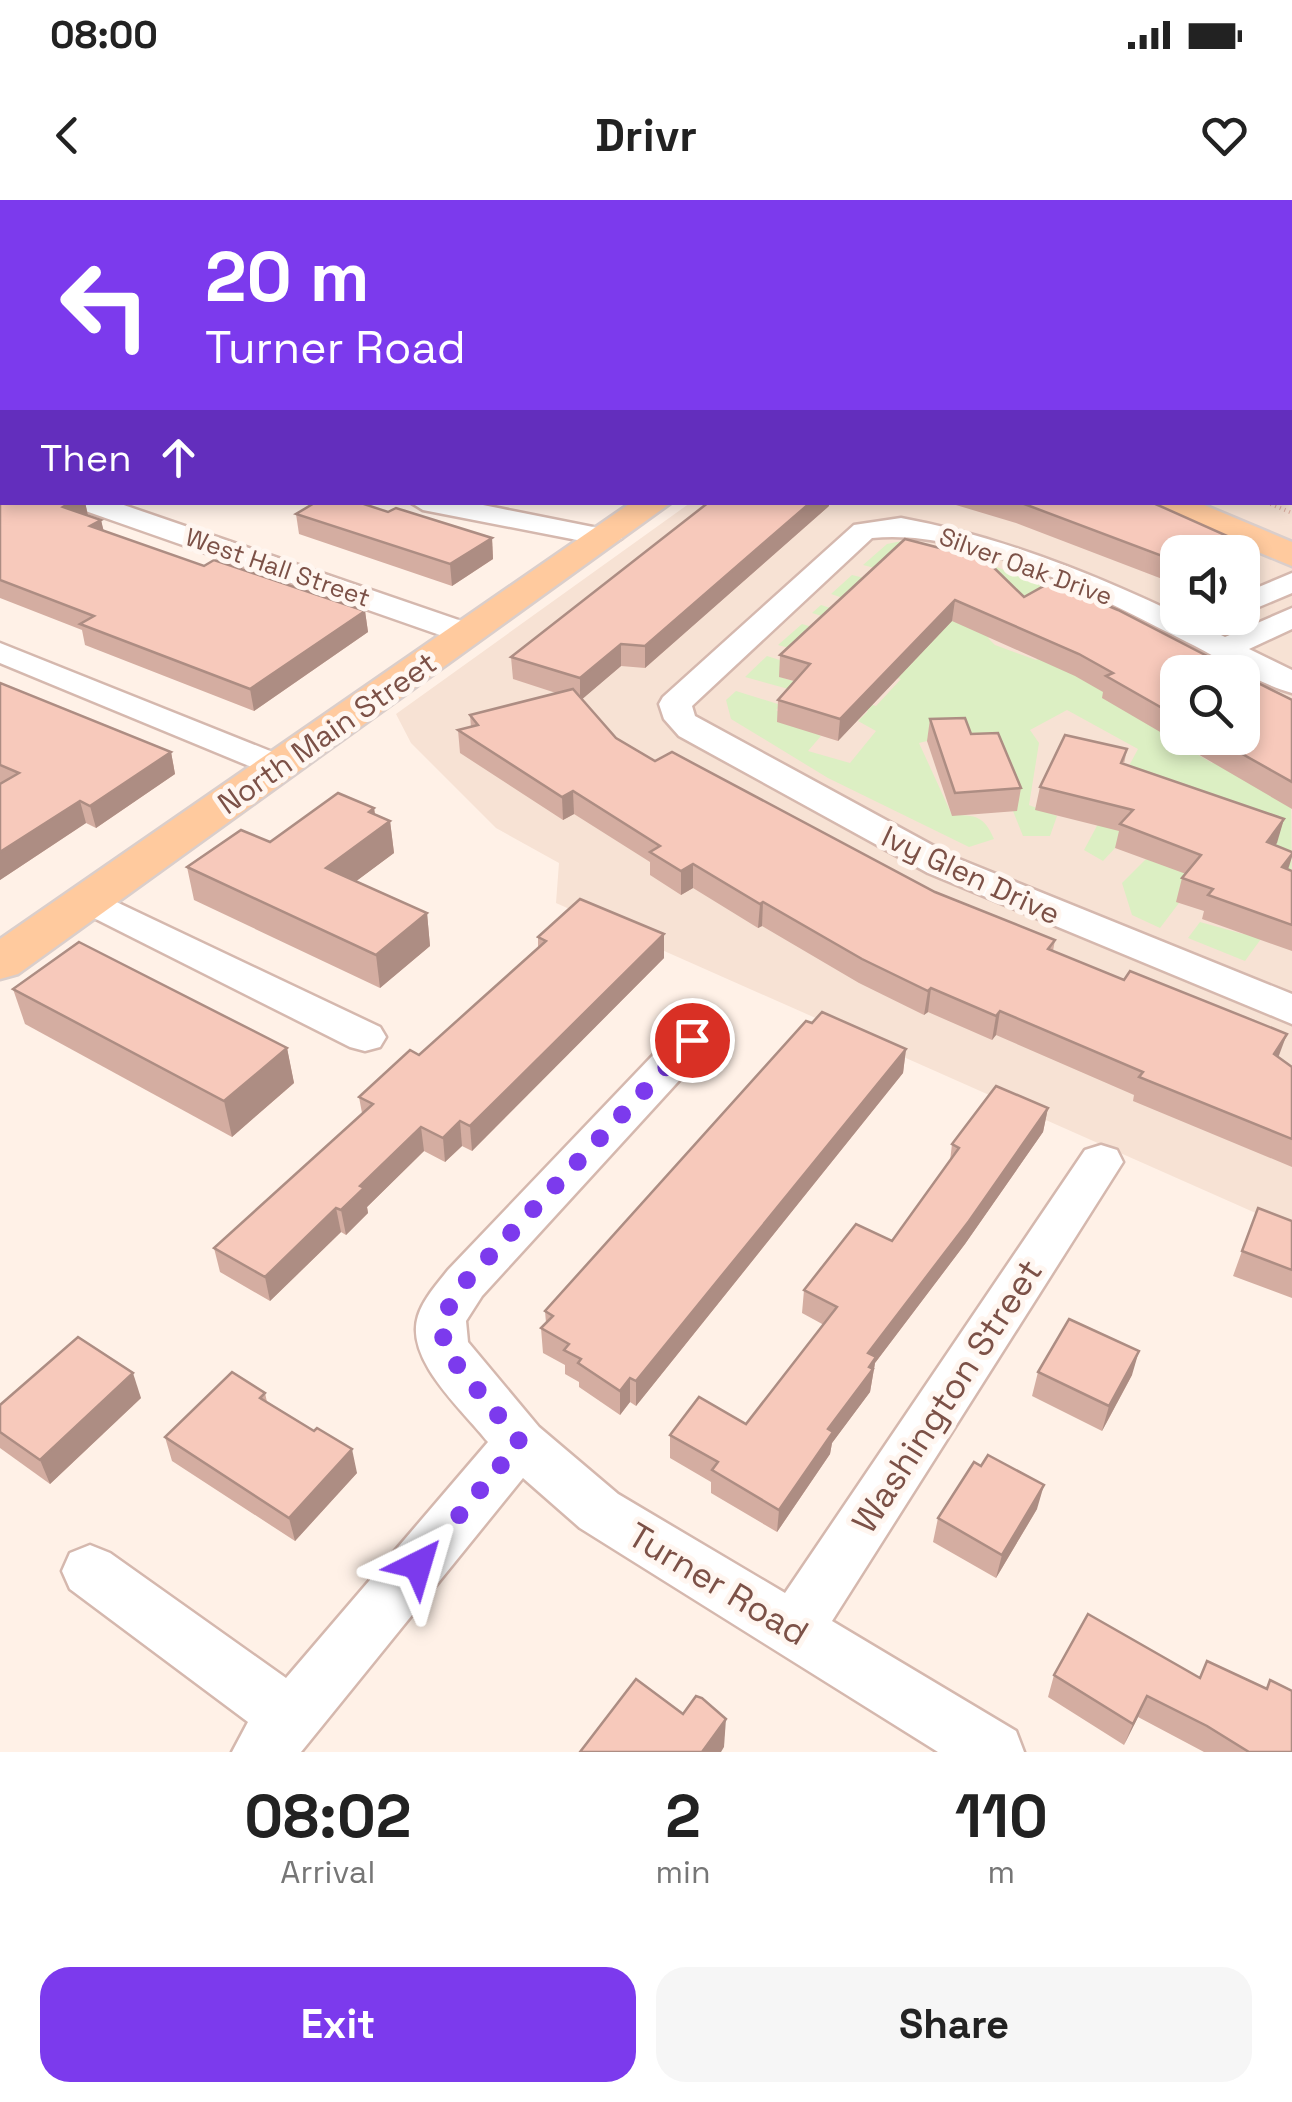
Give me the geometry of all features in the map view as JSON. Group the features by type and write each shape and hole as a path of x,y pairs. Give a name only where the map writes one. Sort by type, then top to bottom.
{"main road":[{"name":"North Main Street","path":"0,963 651,505"},
{"path":"1173,505 1292,555"},
{"path":"1240,505 1292,526"}],"street":[{"name":"West Hall Street","path":"96,505 468,634"},
{"path":"438,505 608,538"},
{"name":"Silver Oak Drive","path":"675,704 864,531 903,524 1160,609"},
{"path":"1260,597 1292,582"},
{"path":"1226,649 1292,617"},
{"name":"Silver Oak Drive","path":"1213,635 1226,649 1292,683"},
{"path":"0,652 278,766"},
{"name":"Ivy Glen Drive","path":"675,704 677,717 690,730 721,742 941,866 1292,1010"},
{"path":"90,901 365,1037"},
{"name":"Turner Road","path":"692,1040 465,1282 442,1318 444,1349 520,1442 599,1512 994,1752"},
{"name":"Washington Street","path":"794,1630 1100,1162"},
{"path":"90,1571 276,1735 520,1442"}],"shaded area":[{"path":"687,505 1292,505 1292,1229 556,903 559,863 496,828 411,743 396,714"}],"green space":[{"path":"907,540 994,566 1089,604 995,634 988,638 995,645 1036,660 1095,625 1160,658 1160,755 1198,755 1212,763 1228,755 1260,755 1260,739 1290,724 1292,896 1245,961 1188,938 1200,922 1243,934 1286,876 1179,903 1160,928 1132,915 1122,883 1146,859 1181,872 1116,847 1103,861 1084,850 1138,749 1067,710 1030,730 1039,743 1029,805 1057,816 1050,836 1023,836 1013,811 927,741 919,743 952,815 978,818 994,839 969,847 828,778 731,719 726,700 736,691 781,705 776,710 821,736 808,751 850,763 876,731 858,721 868,711 745,677 767,656 786,662 780,677 876,706 901,679 778,645 802,624 819,629 842,622 812,613 821,605 846,613 849,600 831,594 852,575 889,584 882,570 863,565 887,544"}],"building":[{"path":"0,505 66,505 63,507 101,520 90,526 204,566 214,560 365,611 250,689 80,624 94,616 0,580"},
{"path":"311,505 367,505 388,512 396,508 492,538 450,564 296,514"},
{"path":"705,505 808,505 645,646 621,644 580,678 511,657"},
{"path":"1027,505 1158,505 1225,535 1160,535 1160,555"},
{"path":"905,539 986,560 1024,597 1051,582 1118,610 1205,655 1160,655 1160,707 1106,676 1113,673 1079,654 955,600 840,719 778,700 810,664 780,655"},
{"path":"0,683 171,752 90,806 80,801 0,852 0,784 19,773 0,765"},
{"path":"1260,684 1292,700 1292,782 1244,755 1260,755"},
{"path":"573,689 616,738 655,761 672,752 935,892 1055,940 1048,949 1124,980 1130,971 1287,1034 1274,1054 1292,1067 1292,1139 1139,1077 1143,1072 1000,1011 996,1016 931,988 928,991 862,959 763,902 760,904 693,864 681,871 650,852 660,846 573,791 562,797 458,730 478,725 470,715"},
{"path":"965,718 971,734 998,733 1021,788 955,793 930,719"},
{"path":"1065,735 1127,749 1121,763 1284,819 1267,842 1292,852 1282,867 1292,871 1292,925 1208,895 1213,889 1182,878 1201,855 1120,824 1133,810 1040,787"},
{"path":"338,793 374,808 369,812 390,821 326,868 427,913 376,955 187,867 241,830 270,842"},
{"path":"580,899 664,934 470,1126 460,1121 443,1138 421,1127 360,1186 364,1188 341,1210 336,1208 265,1277 214,1248 373,1104 359,1097 410,1050 419,1055 546,941 538,937"},
{"path":"79,942 287,1048 224,1101 13,989"},
{"path":"822,1012 906,1049 636,1381 630,1378 620,1391 578,1363 581,1359 564,1350 569,1344 541,1328 553,1316 545,1311 806,1021 812,1023"},
{"path":"996,1086 1048,1108 969,1221 868,1353 876,1357 869,1367 873,1369 828,1429 833,1432 779,1510 712,1470 718,1462 670,1435 699,1397 746,1424 837,1307 804,1290 856,1224 892,1241 959,1148 952,1144"},
{"path":"1258,1208 1292,1221 1292,1270 1242,1251"},
{"path":"1069,1319 1139,1351 1109,1406 1038,1372"},
{"path":"78,1337 133,1373 40,1460 0,1432 0,1405"},
{"path":"232,1372 265,1393 260,1398 352,1449 289,1518 165,1437"},
{"path":"988,1455 1044,1485 1002,1555 938,1518 974,1462 981,1466"},
{"path":"1088,1614 1200,1678 1207,1661 1267,1689 1270,1680 1292,1691 1292,1752 1249,1752 1147,1696 1133,1724 1054,1675"},
{"path":"636,1679 683,1714 696,1696 726,1719 702,1752 580,1752"}],"route":[{"path":"418,1565 520,1442 444,1349 442,1318 465,1282 692,1040"}]}
